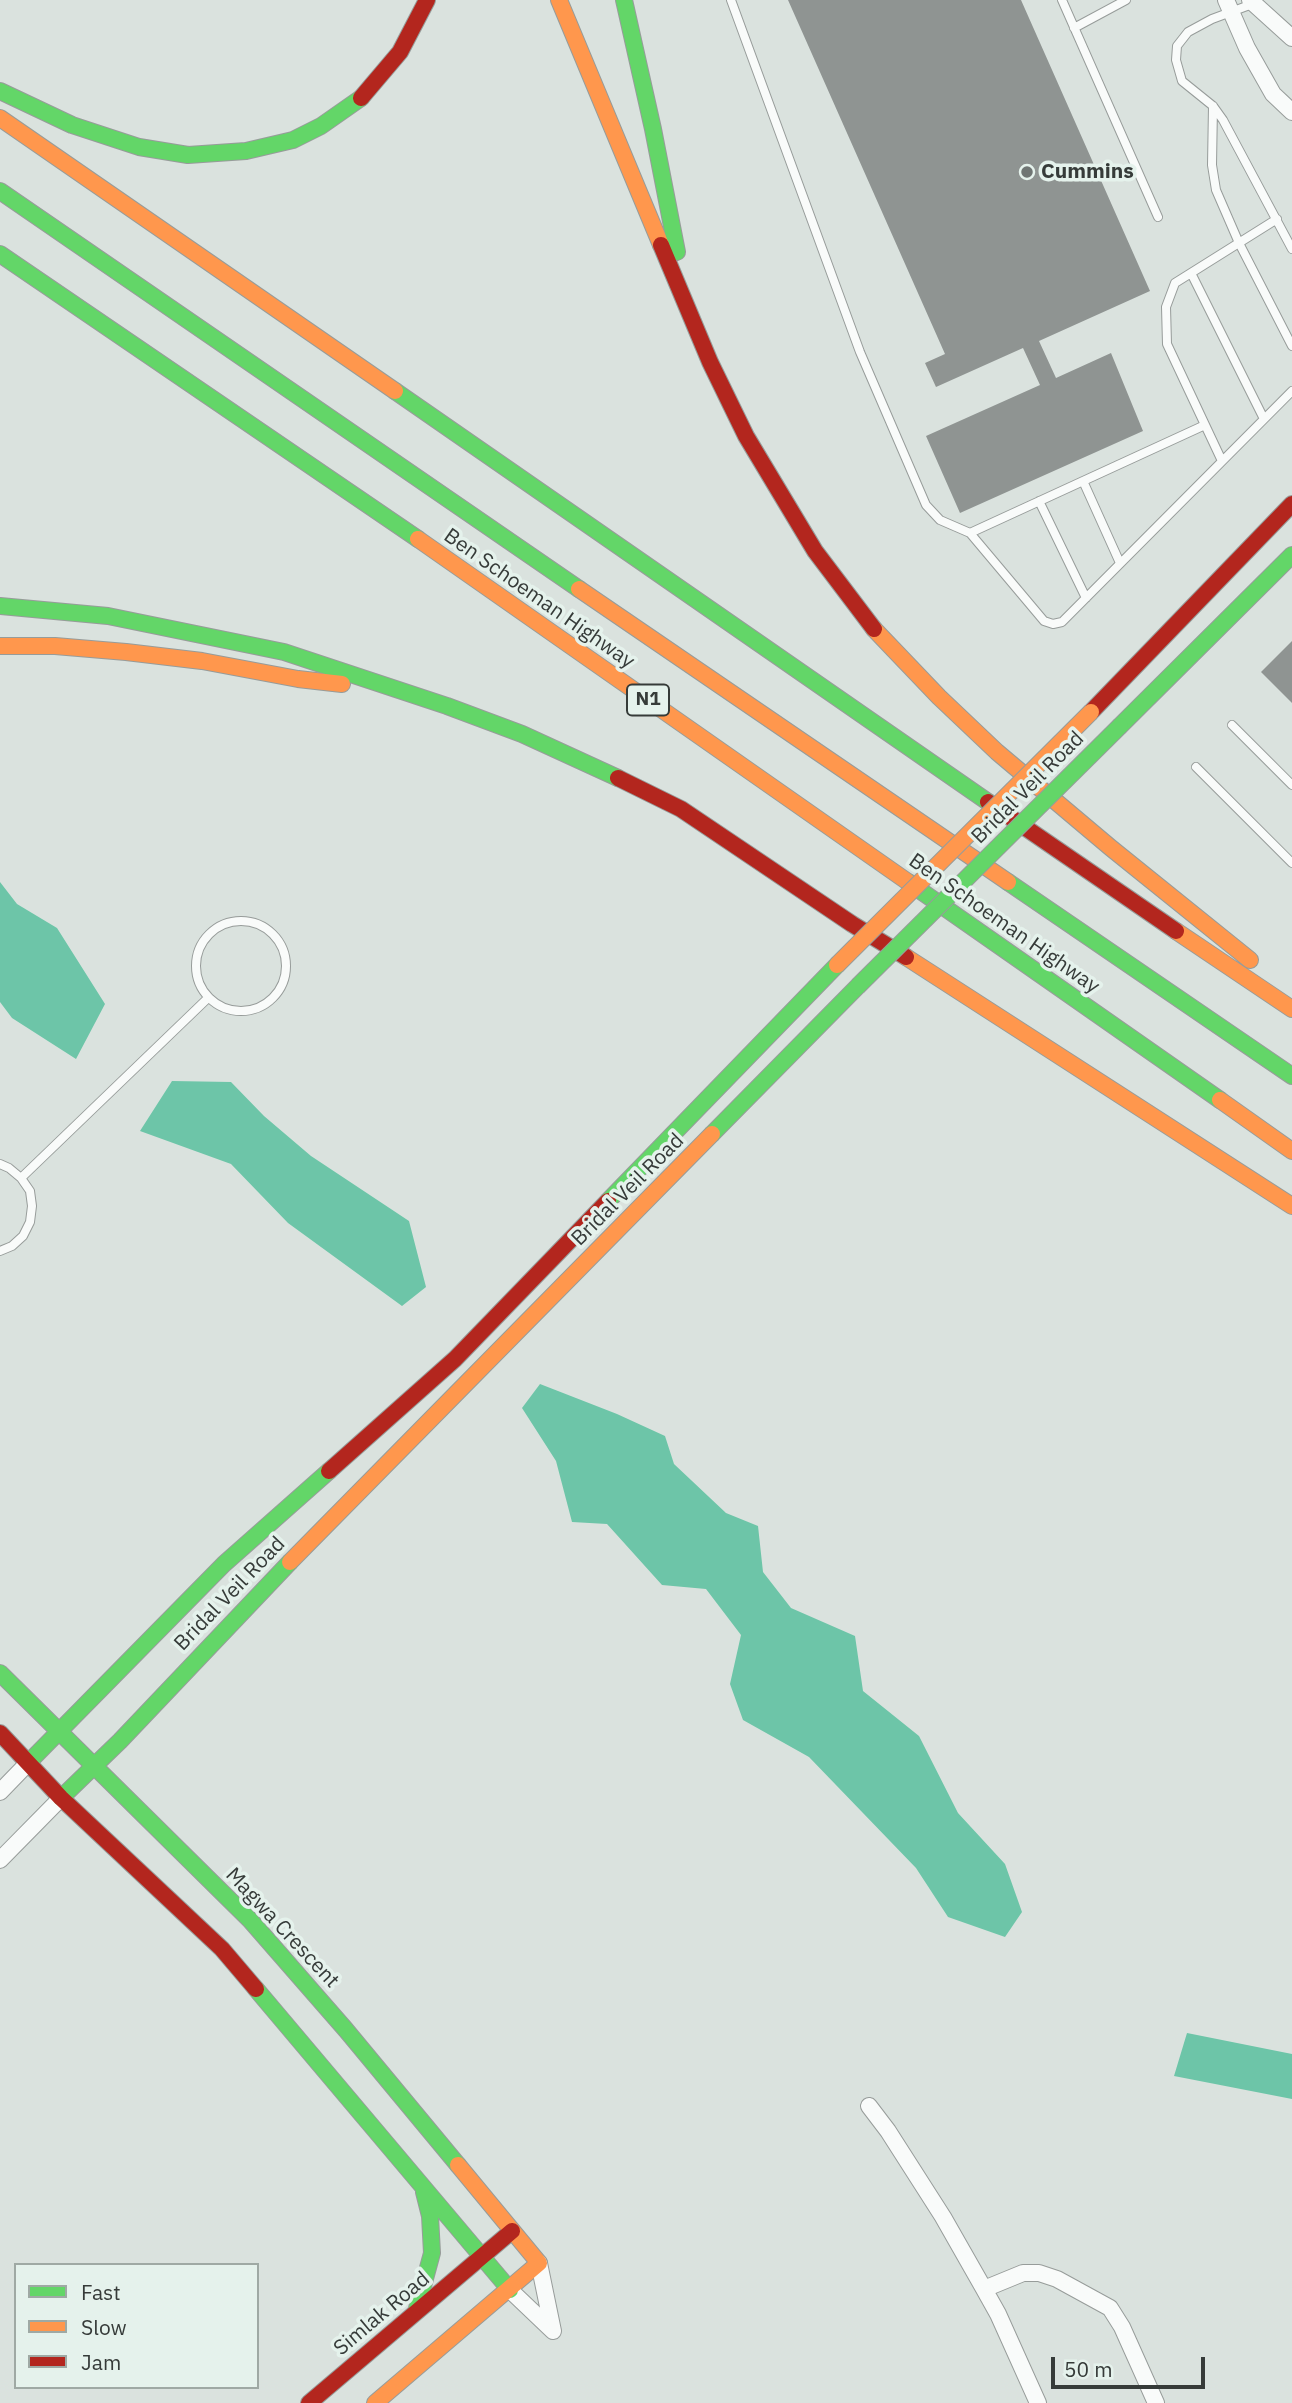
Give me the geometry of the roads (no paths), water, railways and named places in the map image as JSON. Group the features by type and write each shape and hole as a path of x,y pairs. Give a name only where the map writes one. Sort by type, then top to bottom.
{"main road":[{"path":"0,90 72,125 139,147 188,155 246,151 293,140 321,126 363,97 400,52 427,0"},
{"path":"559,0 710,362 746,436 815,551 879,636 997,752 1185,910 1292,994"},
{"path":"624,0 676,249 710,362"},
{"path":"0,118 1056,849 1292,1009"},
{"name":"Ben Schoeman Highway","path":"0,191 1292,1076"},
{"name":"Ben Schoeman Highway","path":"0,254 364,502 1292,1151"},
{"name":"Bridal Veil Road","path":"29,1762 224,1564 455,1359 837,965 1091,712 1292,504"},
{"name":"Bridal Veil Road","path":"61,1798 267,1585 858,986 1292,555"},
{"path":"0,606 108,616 284,652 522,734 681,809 852,924 970,996 1292,1206"},
{"path":"0,646 55,646 126,652 400,692"},
{"name":"Magwa Crescent","path":"0,1673 250,1920 346,2030 539,2263"},
{"path":"0,1733 61,1798 222,1949 510,2290"},
{"path":"416,2312 432,2253 430,2216 424,2188"},
{"name":"Simlak Road","path":"309,2403 512,2231"},
{"path":"375,2403 539,2263"}],"street":[{"path":"1252,2 1292,38"},
{"path":"1228,6 1247,48 1273,94 1292,112"},
{"name":"Bridal Veil Road","path":"0,1792 29,1762"},
{"name":"Bridal Veil Road","path":"0,1860 61,1798"},
{"path":"869,2106 943,2217 984,2289 1038,2403"},
{"path":"510,2290 552,2331 539,2263"},
{"path":"984,2289 1023,2273 1040,2273 1057,2279 1110,2308 1156,2403"}],"lane":[{"path":"731,0 860,352 926,505 940,520 970,533 1044,621 1053,624 1062,622 1292,391"},
{"path":"1062,0 1158,217"},
{"path":"1074,28 1126,0"},
{"path":"1252,2 1228,6 1212,19 1188,32 1177,46 1176,60 1182,81 1213,106 1223,120 1292,250"},
{"path":"1213,106 1212,165 1216,190 1239,243 1292,346"},
{"path":"1222,461 1167,344 1166,307 1175,283 1276,219"},
{"path":"1191,273 1264,419"},
{"path":"970,533 1205,425"},
{"path":"1083,481 1120,563"},
{"path":"1040,501 1086,598"},
{"path":"1231,725 1292,785"},
{"path":"1196,767 1292,863"},
{"path":"236,920 263,926 276,936 284,949 287,965 285,980 277,994 266,1005 251,1011 236,1012 221,1008 208,998 200,987 196,958 201,944 210,933 236,920"},
{"path":"21,1178 208,998"},
{"path":"0,1164 21,1178 30,1191 33,1206 30,1222 17,1241 0,1251"}],"place":[{"name":"Cummins","path":"1027,172"}]}
